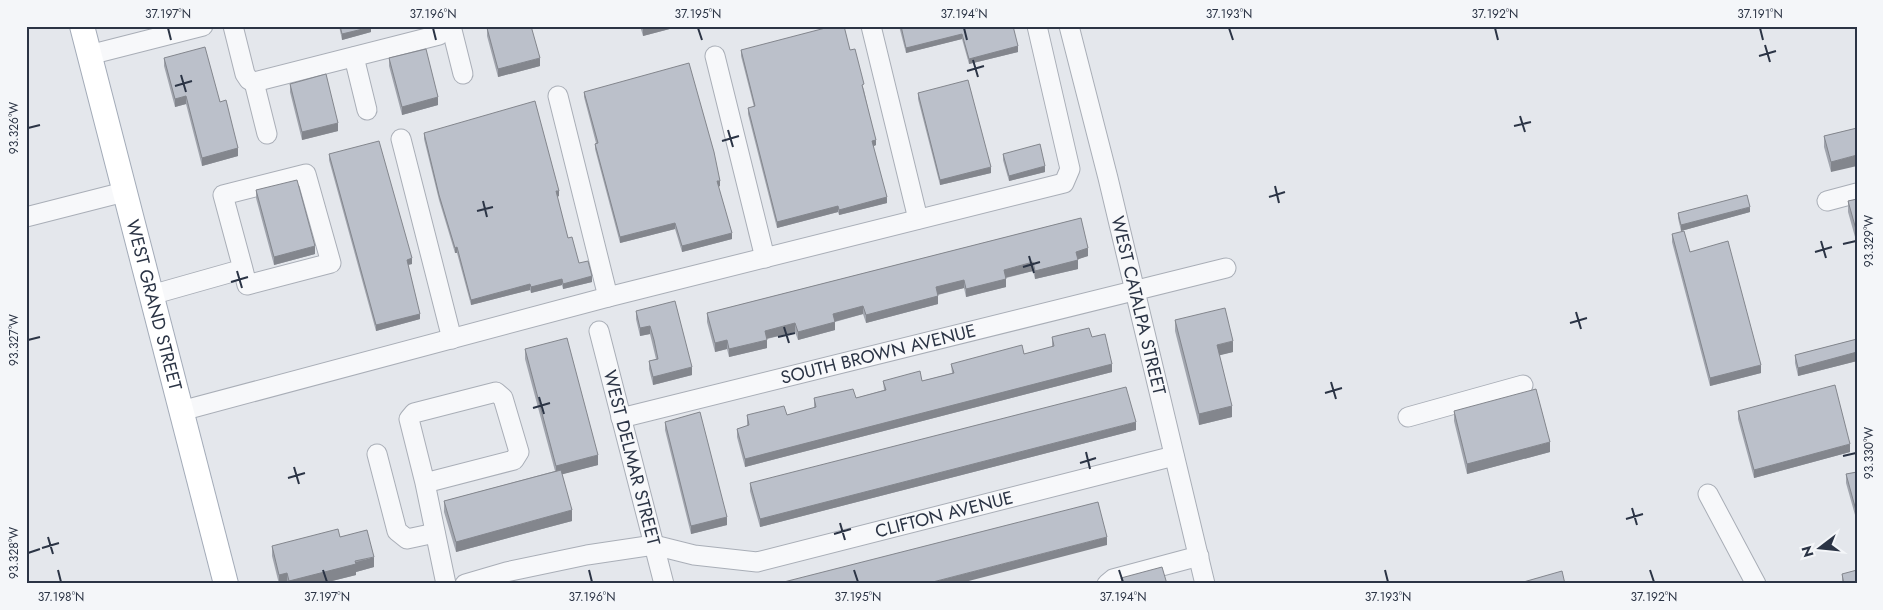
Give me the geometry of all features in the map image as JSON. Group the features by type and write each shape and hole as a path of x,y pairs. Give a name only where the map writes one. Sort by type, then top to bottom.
{"main road":[{"name":"WEST GRAND STREET","path":"82,26 226,584"}],"street":[{"path":"89,55 203,26"},
{"path":"233,26 245,74 249,80 254,82 439,35 449,26 463,74"},
{"path":"871,26 918,220"},
{"path":"181,411 608,297 1064,182 1070,169 1037,26"},
{"name":"WEST CATALPA STREET","path":"1069,26 1135,290 1205,584"},
{"path":"715,56 765,258"},
{"path":"354,57 368,110"},
{"path":"254,82 267,134"},
{"path":"558,96 608,297"},
{"path":"401,139 452,339"},
{"path":"306,174 331,263 247,285 243,269 223,195 306,174"},
{"path":"26,217 124,192"},
{"path":"1827,201 1857,192"},
{"name":"SOUTH BROWN AVENUE","path":"621,418 1226,268"},
{"path":"151,295 243,269"},
{"name":"WEST DELMAR STREET","path":"599,331 664,584"},
{"path":"1408,417 1523,385"},
{"path":"425,483 514,460 519,452 504,398 496,392 414,413 409,419 425,483 446,584"},
{"path":"377,454 397,531 407,539 435,532"},
{"name":"CLIFTON AVENUE","path":"654,545 694,555 757,562 1174,456"},
{"path":"1708,494 1756,584"},
{"path":"465,584 506,572 587,555 654,545"},
{"path":"1107,584 1113,579 1198,556"}],"building":[{"path":"340,26 371,26 371,27 342,34"},
{"path":"494,26 531,26 540,58 498,69 487,28"},
{"path":"833,26 844,26 850,50 855,49 876,140 872,141 887,197 839,210 838,206 777,222 748,108 755,106 741,50"},
{"path":"901,26 1013,26 1018,46 969,59 962,34 906,48"},
{"path":"205,47 220,102 226,100 238,148 202,158 186,96 175,99 164,58"},
{"path":"426,49 438,97 402,107 389,58"},
{"path":"689,63 714,152 720,181 717,181 732,233 682,246 675,223 620,237 595,144 598,143 584,92"},
{"path":"326,74 338,123 302,132 290,84"},
{"path":"968,80 991,167 940,180 918,93"},
{"path":"535,101 559,191 556,191 568,238 572,237 579,263 588,261 592,276 563,284 562,279 531,287 530,284 471,300 457,247 455,248 439,195 424,133"},
{"path":"1857,128 1857,155 1831,162 1824,136"},
{"path":"379,141 412,258 407,260 420,314 376,325 329,154"},
{"path":"1040,144 1045,166 1009,176 1003,154"},
{"path":"297,180 315,246 274,257 256,190"},
{"path":"1747,195 1750,207 1681,225 1678,213"},
{"path":"1857,199 1857,233 1848,201"},
{"path":"1081,218 1088,248 1076,252 1078,260 1035,271 1033,262 1004,270 1006,279 966,289 964,280 936,287 938,296 866,315 863,306 833,314 835,322 798,332 795,323 765,331 767,340 729,349 727,340 715,343 707,313"},
{"path":"1684,231 1690,252 1728,241 1761,365 1710,378 1672,234"},
{"path":"675,301 692,367 653,377 649,361 658,359 654,340 650,326 640,328 636,311"},
{"path":"1225,308 1233,341 1217,345 1232,406 1199,414 1175,320"},
{"path":"1089,328 1092,337 1105,334 1112,364 745,459 737,429 749,425 747,415 784,406 787,415 816,407 814,398 853,389 856,398 886,390 883,381 920,371 922,381 954,373 951,364 1022,345 1024,354 1054,346 1052,337"},
{"path":"567,338 598,455 556,466 525,349"},
{"path":"1857,339 1857,352 1798,368 1795,355"},
{"path":"1835,385 1850,444 1754,470 1738,411"},
{"path":"1126,387 1136,422 760,519 750,483"},
{"path":"1536,389 1550,442 1467,464 1454,411"},
{"path":"700,412 727,517 691,526 665,422"},
{"path":"561,470 572,510 456,542 444,501"},
{"path":"1857,472 1857,514 1846,474"},
{"path":"1098,502 1107,537 925,584 776,584"},
{"path":"338,529 340,537 367,530 374,557 355,561 356,564 289,581 287,573 279,575 272,546"},
{"path":"1162,567 1167,584 1123,584 1121,578"},
{"path":"1857,570 1857,584 1844,584 1842,574"},
{"path":"1562,571 1565,584 1520,584 1520,583"}]}
